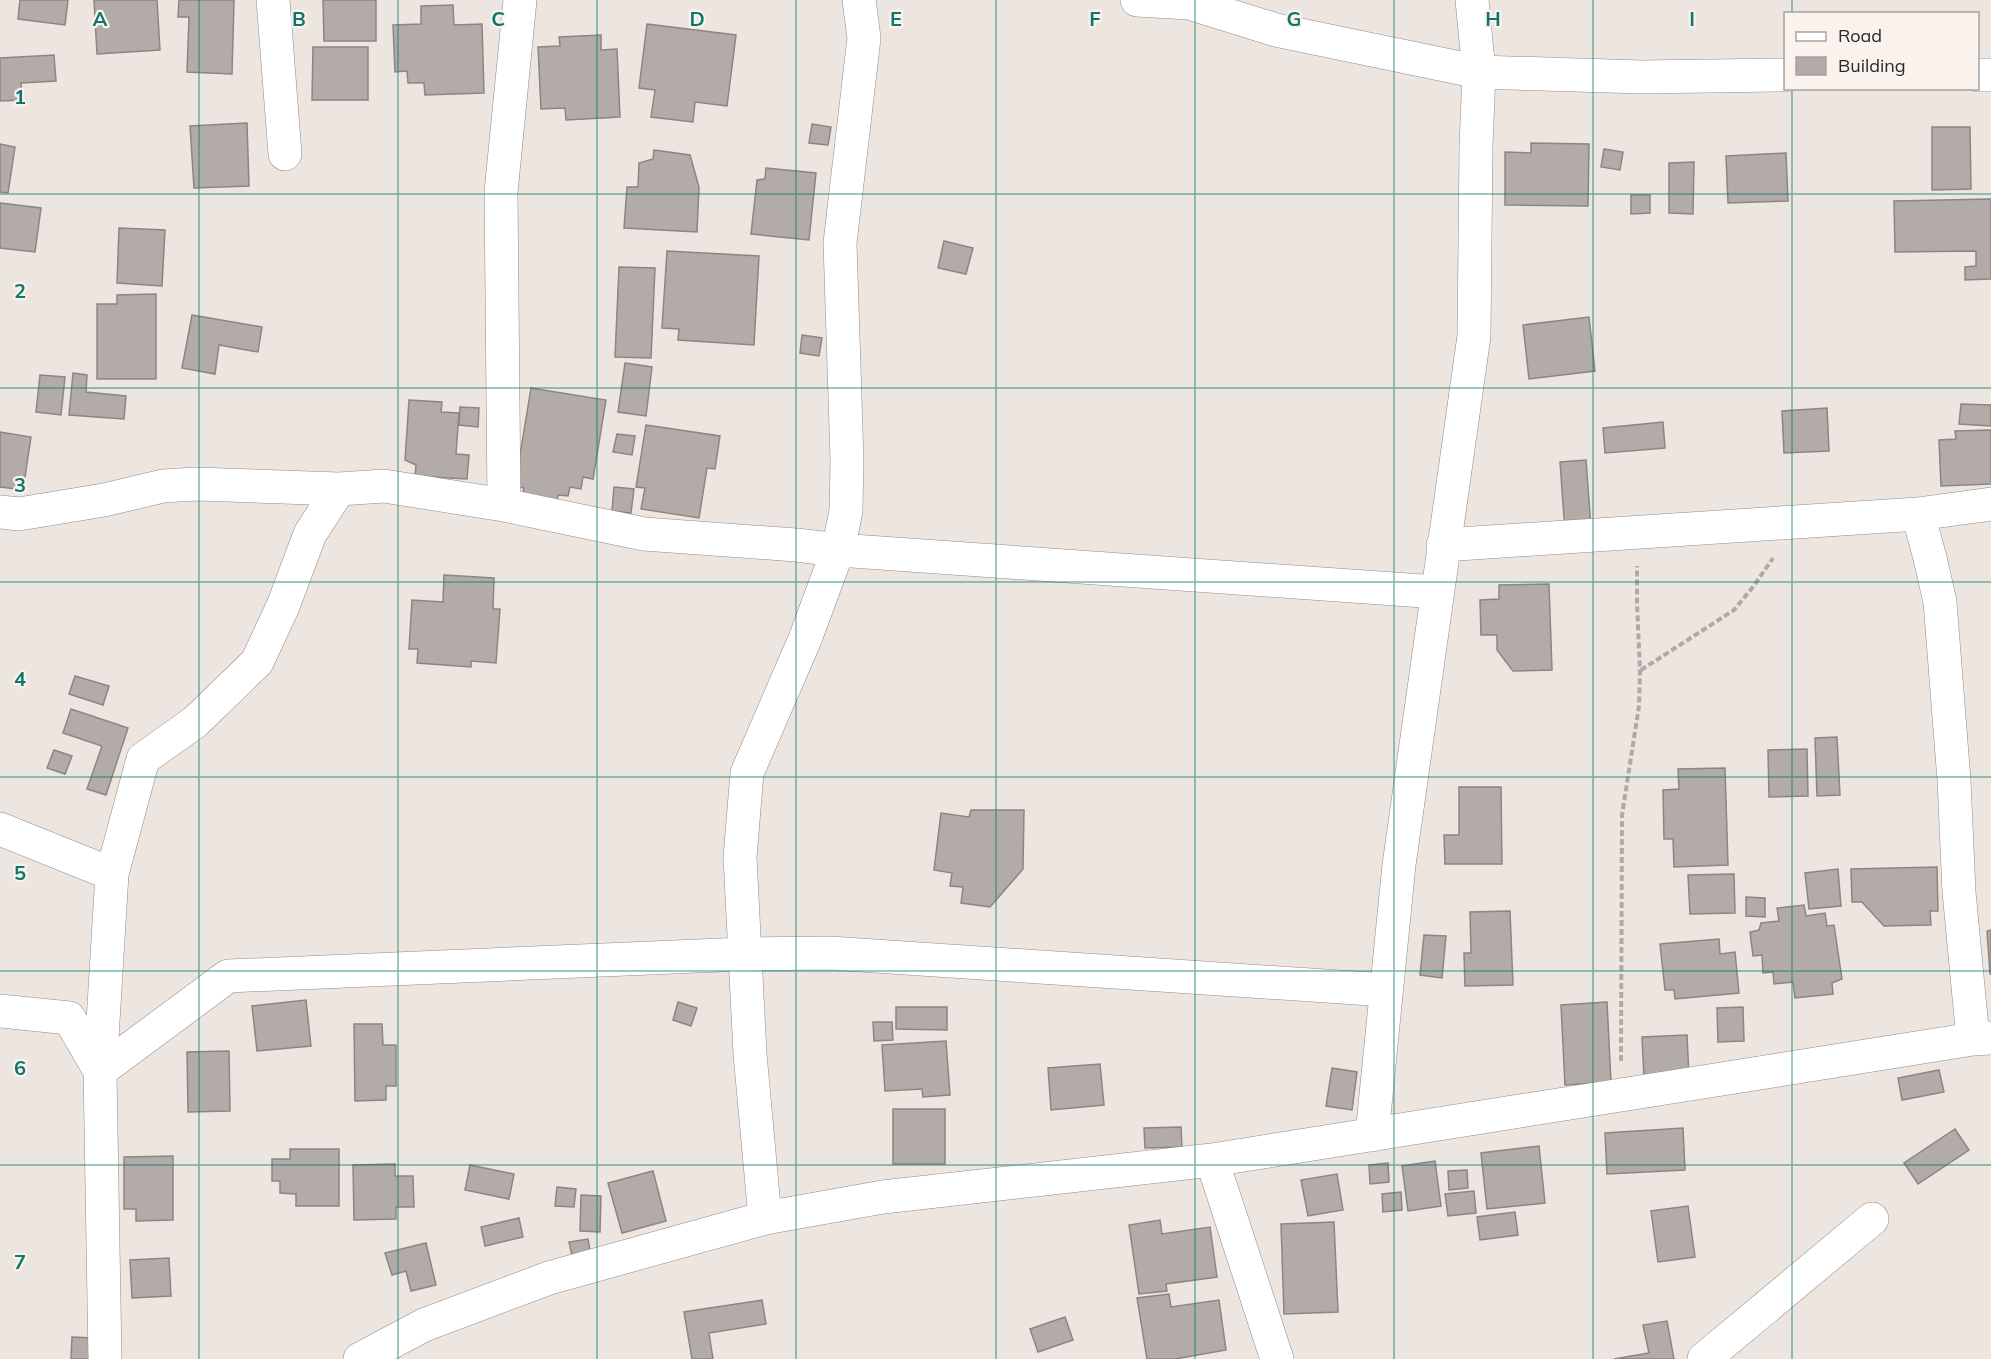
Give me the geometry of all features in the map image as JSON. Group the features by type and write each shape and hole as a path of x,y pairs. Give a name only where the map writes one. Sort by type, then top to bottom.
{"street":[{"path":"273,0 285,154"},
{"path":"504,505 501,192 520,0"},
{"path":"765,1218 750,1054 740,857 747,773 805,639 838,550 846,511 847,460 840,243 864,38 859,0"},
{"path":"1137,0 1189,3 1276,30 1479,72 1631,77 1784,75"},
{"path":"1372,1135 1399,865 1474,336 1479,72 1472,0"},
{"path":"0,512 19,514 104,500 163,486 185,484 339,489 384,486 504,505 644,534 838,550 1437,592"},
{"path":"105,1359 100,1071 112,874 143,759 195,722 257,662 283,606 310,534 339,489"},
{"path":"1443,544 1918,514 1991,504"},
{"path":"360,1359 424,1325 549,1278 765,1218 883,1197 1212,1160 1982,1038 1959,891 1953,768 1940,602 1918,514"},
{"path":"0,829 112,874"},
{"path":"100,1071 228,976 830,952 1386,990"},
{"path":"0,1011 69,1018 100,1071"},
{"path":"1212,1160 1277,1359"},
{"path":"1704,1359 1872,1219"}],"path":[{"path":"1641,671 1734,610 1753,587 1797,522"},
{"path":"1621,1095 1622,815 1639,706 1641,671 1637,603 1638,532"}],"building":[{"path":"20,0 68,0 65,25 18,19"},
{"path":"94,0 157,0 160,50 97,54"},
{"path":"179,0 234,0 232,74 187,72 189,17 178,17"},
{"path":"323,0 376,0 376,41 324,41"},
{"path":"453,5 454,25 482,24 484,93 425,95 424,83 408,83 407,71 395,72 393,25 421,24 421,6"},
{"path":"647,24 736,35 727,106 695,102 693,122 651,117 655,90 639,88"},
{"path":"601,35 601,50 617,49 620,117 566,120 565,108 541,109 538,47 560,46 559,37"},
{"path":"313,47 368,47 368,100 312,100"},
{"path":"54,55 56,81 21,83 22,100 0,101 0,58"},
{"path":"247,123 249,186 194,188 190,126"},
{"path":"812,124 831,127 828,145 809,143"},
{"path":"1932,127 1970,127 1971,189 1932,190"},
{"path":"1531,143 1589,144 1588,206 1505,205 1505,152 1531,153"},
{"path":"0,144 15,147 8,193 0,192"},
{"path":"1604,149 1623,152 1620,170 1601,167"},
{"path":"654,150 690,155 699,187 697,232 624,228 627,187 638,187 639,163 653,159"},
{"path":"1786,153 1788,201 1728,203 1726,156"},
{"path":"1694,162 1693,214 1669,213 1669,163"},
{"path":"766,168 816,173 809,240 751,234 757,180 765,179"},
{"path":"1631,195 1650,195 1650,213 1631,214"},
{"path":"1991,199 1991,279 1965,280 1965,267 1976,266 1976,251 1895,252 1894,201"},
{"path":"0,203 41,208 35,252 0,248"},
{"path":"119,228 165,230 162,286 117,283"},
{"path":"944,241 973,248 966,274 938,268"},
{"path":"667,251 759,256 754,345 678,340 679,329 662,328"},
{"path":"619,267 655,268 651,358 615,357"},
{"path":"156,294 156,379 97,379 97,304 117,304 117,295"},
{"path":"192,315 262,327 258,352 219,345 215,374 182,368"},
{"path":"1589,317 1595,371 1529,379 1523,325"},
{"path":"802,335 822,338 819,356 800,353"},
{"path":"625,363 652,367 646,416 618,412"},
{"path":"73,373 87,375 86,392 126,396 124,419 69,415"},
{"path":"40,375 65,377 61,415 36,412"},
{"path":"531,388 606,400 593,479 583,477 581,489 570,487 568,496 558,495 557,503 522,498 524,488 515,486"},
{"path":"409,400 442,402 441,412 459,413 456,454 469,455 467,479 415,476 416,465 405,460"},
{"path":"1961,404 1991,405 1991,426 1959,424"},
{"path":"460,407 479,408 478,427 459,425"},
{"path":"1827,408 1829,451 1784,453 1782,411"},
{"path":"1663,422 1665,448 1605,453 1603,428"},
{"path":"646,425 720,436 715,469 707,468 699,518 641,509 645,488 636,487"},
{"path":"1991,430 1991,484 1941,486 1939,440 1956,439 1955,431"},
{"path":"0,432 31,437 23,490 0,487"},
{"path":"617,434 635,436 632,455 613,452"},
{"path":"1586,460 1591,528 1565,531 1560,462"},
{"path":"614,487 634,489 631,513 612,511"},
{"path":"444,575 494,578 493,609 500,609 496,663 471,661 471,667 417,663 418,649 409,649 412,600 443,602"},
{"path":"1549,584 1552,670 1513,671 1497,650 1497,635 1481,635 1480,600 1499,599 1499,585"},
{"path":"75,676 109,686 103,705 69,694"},
{"path":"71,709 128,728 106,795 87,789 102,746 63,733"},
{"path":"1837,737 1840,795 1817,796 1815,738"},
{"path":"1807,749 1808,796 1769,797 1768,750"},
{"path":"54,750 72,756 65,774 47,768"},
{"path":"1725,768 1728,865 1674,867 1673,839 1664,839 1663,790 1679,789 1678,769"},
{"path":"1459,787 1501,787 1502,864 1445,864 1444,835 1459,835"},
{"path":"971,810 1024,810 1023,869 990,907 961,903 963,887 950,886 952,873 934,870 941,813 969,817"},
{"path":"1937,867 1938,911 1930,911 1931,925 1884,926 1862,902 1852,902 1851,869"},
{"path":"1838,869 1841,906 1809,909 1805,873"},
{"path":"1734,874 1735,913 1690,914 1688,875"},
{"path":"1746,897 1765,898 1765,917 1746,916"},
{"path":"1804,905 1806,916 1825,913 1827,926 1834,925 1842,979 1832,983 1833,994 1795,998 1793,982 1774,984 1773,972 1763,973 1762,955 1753,956 1750,932 1759,930 1761,923 1779,921 1777,908"},
{"path":"1510,911 1513,985 1465,986 1464,953 1471,953 1470,912"},
{"path":"1991,930 1991,974 1990,974 1987,931"},
{"path":"1424,935 1446,936 1442,978 1420,975"},
{"path":"1719,939 1720,954 1735,952 1739,993 1675,999 1674,990 1665,990 1660,944"},
{"path":"306,1000 311,1046 257,1051 252,1006"},
{"path":"678,1002 697,1008 691,1026 673,1020"},
{"path":"1607,1002 1611,1082 1565,1085 1561,1005"},
{"path":"896,1007 947,1007 947,1030 896,1029"},
{"path":"1743,1007 1744,1041 1718,1042 1717,1008"},
{"path":"873,1022 892,1022 893,1040 874,1041"},
{"path":"354,1024 382,1024 383,1045 396,1045 396,1086 386,1086 386,1100 355,1101"},
{"path":"1687,1035 1689,1076 1644,1078 1642,1037"},
{"path":"946,1041 950,1095 923,1097 922,1089 885,1091 882,1045"},
{"path":"229,1051 230,1111 188,1112 187,1052"},
{"path":"1100,1064 1104,1105 1051,1110 1048,1068"},
{"path":"1332,1068 1357,1072 1352,1110 1326,1106"},
{"path":"1939,1070 1944,1092 1902,1100 1898,1078"},
{"path":"893,1109 945,1109 945,1164 893,1164"},
{"path":"1181,1127 1182,1147 1145,1148 1144,1128"},
{"path":"1683,1128 1685,1170 1607,1174 1605,1133"},
{"path":"1955,1129 1969,1150 1918,1184 1904,1163"},
{"path":"1539,1146 1545,1203 1487,1209 1481,1153"},
{"path":"290,1149 339,1149 339,1206 296,1206 296,1194 280,1193 280,1181 272,1181 272,1159 290,1159"},
{"path":"173,1156 173,1220 136,1221 136,1209 124,1209 124,1157"},
{"path":"1435,1161 1441,1206 1408,1211 1402,1166"},
{"path":"1388,1163 1389,1182 1370,1184 1369,1165"},
{"path":"395,1164 395,1176 413,1176 414,1207 396,1207 396,1219 354,1220 353,1165"},
{"path":"470,1165 514,1174 509,1199 465,1190"},
{"path":"1467,1170 1468,1188 1449,1190 1448,1171"},
{"path":"653,1171 666,1221 622,1233 608,1183"},
{"path":"1337,1174 1343,1210 1308,1216 1301,1180"},
{"path":"557,1187 576,1189 574,1207 555,1206"},
{"path":"1474,1191 1476,1213 1448,1216 1445,1194"},
{"path":"1401,1192 1402,1210 1383,1212 1382,1194"},
{"path":"581,1195 601,1196 600,1232 580,1231"},
{"path":"1688,1206 1695,1257 1658,1262 1651,1211"},
{"path":"1515,1212 1518,1235 1480,1240 1477,1217"},
{"path":"519,1218 523,1237 485,1246 481,1227"},
{"path":"1160,1220 1162,1234 1210,1227 1217,1277 1166,1284 1167,1291 1139,1294 1129,1225"},
{"path":"1334,1222 1338,1312 1284,1314 1281,1224"},
{"path":"588,1239 591,1257 573,1260 569,1242"},
{"path":"426,1243 436,1285 411,1291 406,1271 392,1275 385,1253"},
{"path":"169,1258 171,1296 132,1298 130,1260"},
{"path":"1169,1294 1171,1307 1219,1300 1226,1350 1175,1359 1147,1359 1137,1298"},
{"path":"762,1300 766,1324 709,1333 713,1359 692,1359 684,1312"},
{"path":"1065,1317 1073,1340 1038,1352 1030,1329"},
{"path":"1667,1321 1674,1359 1614,1359 1649,1353 1643,1325"},
{"path":"72,1337 92,1338 91,1359 71,1359"}]}
